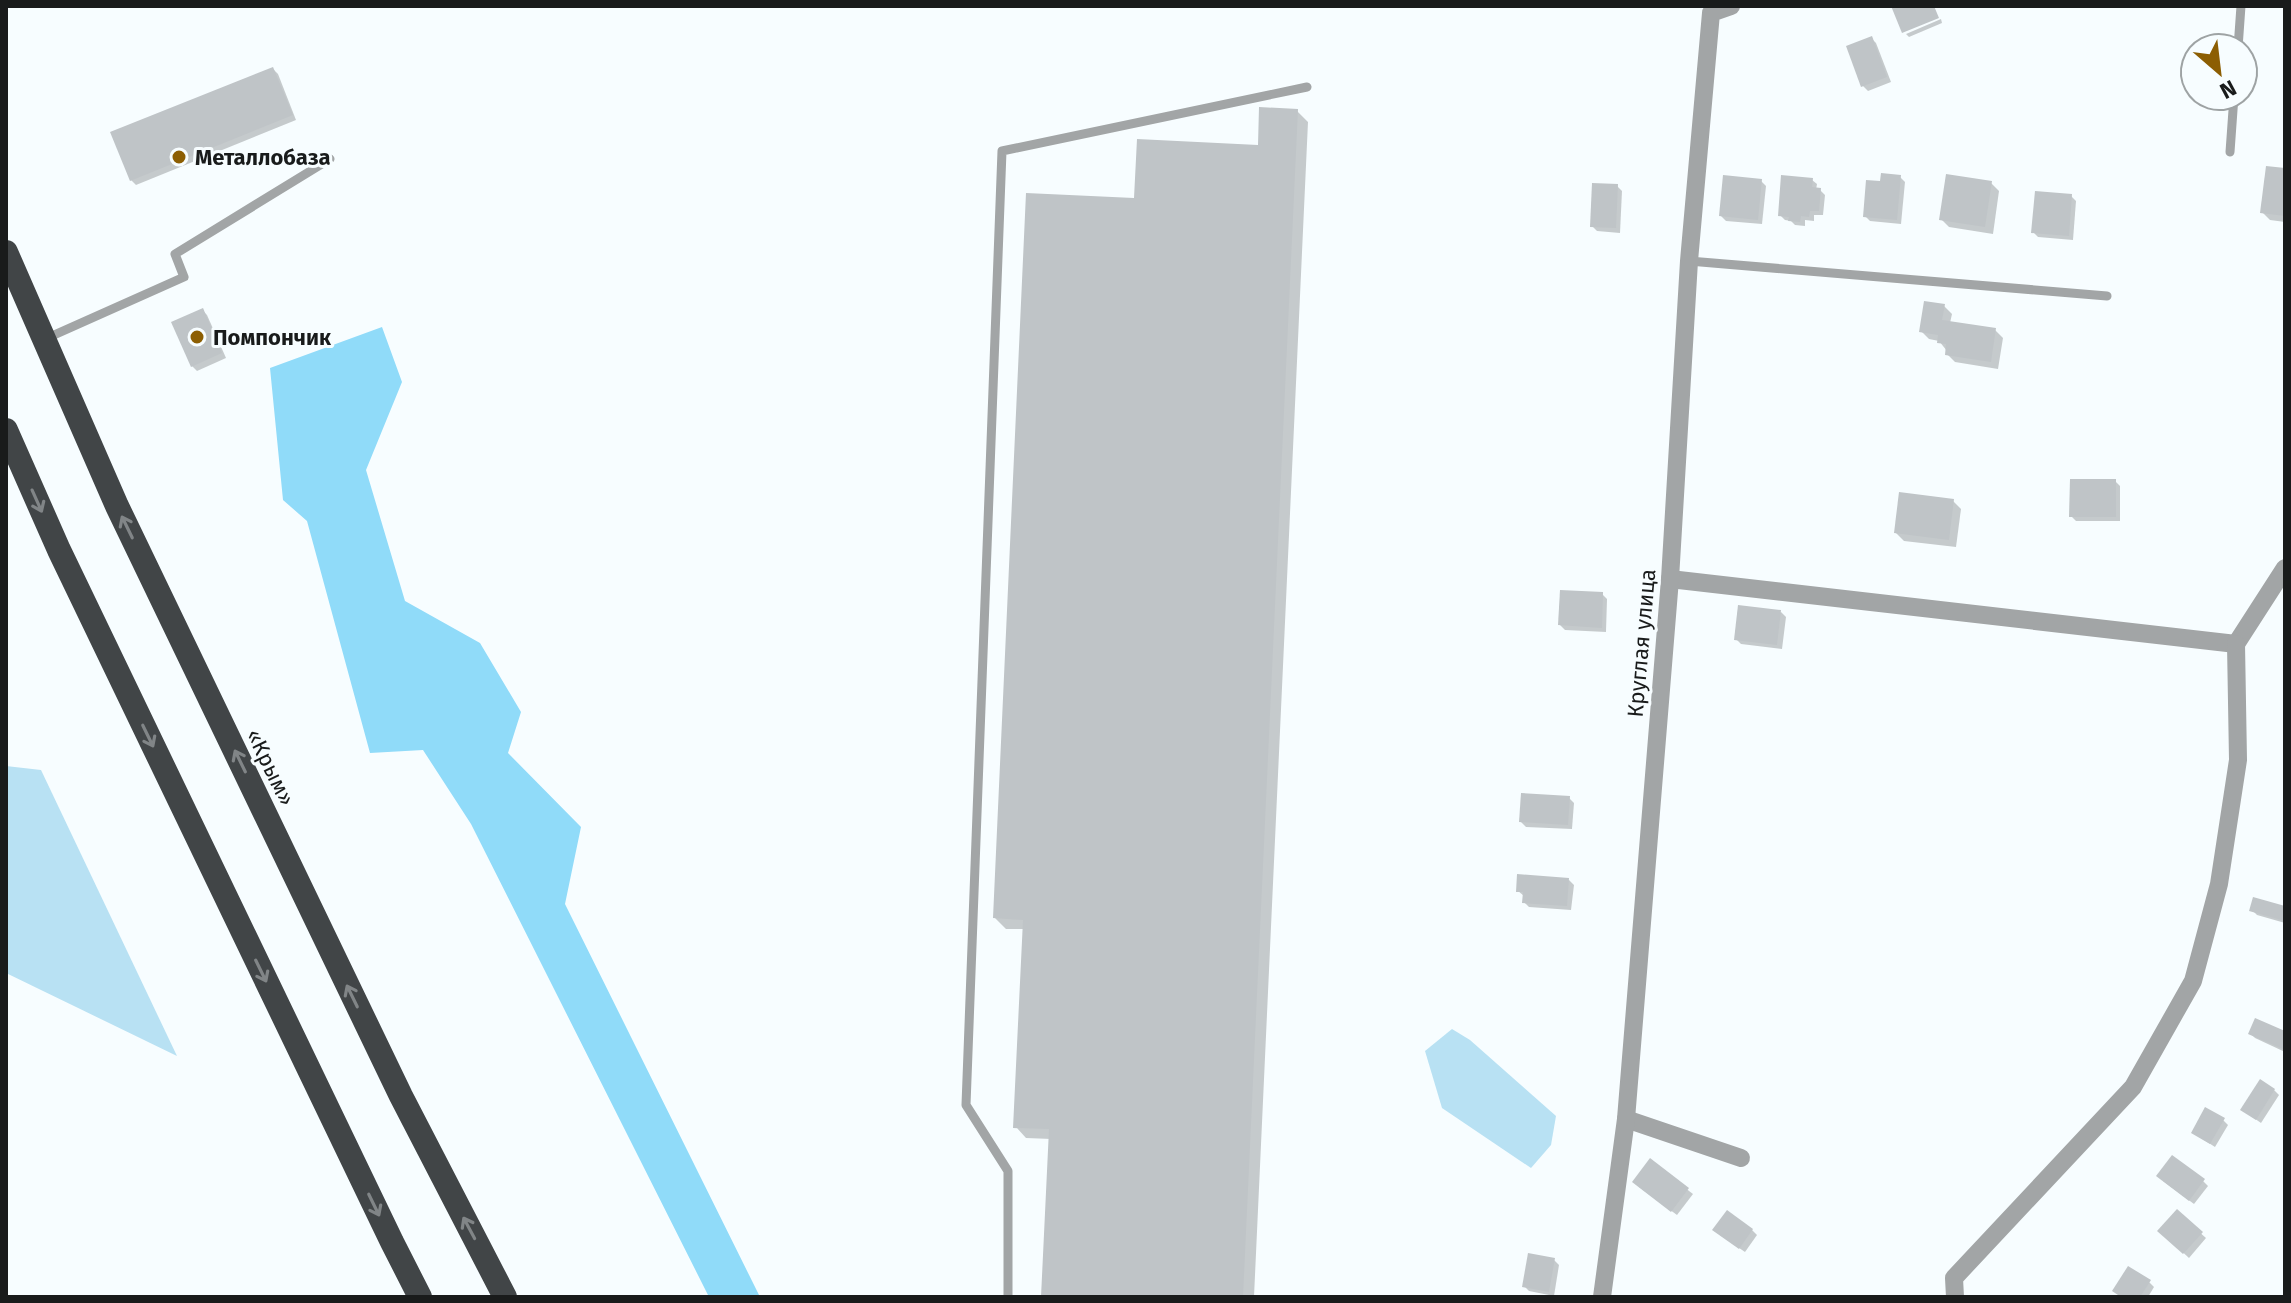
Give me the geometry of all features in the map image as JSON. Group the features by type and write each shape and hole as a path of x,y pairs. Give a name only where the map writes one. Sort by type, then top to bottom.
{"highway":[{"name":"«Крым»","path":"6,252 117,506 394,1082 505,1297"},
{"path":"6,430 59,550 420,1297"}],"street":[{"name":"Круглая улица","path":"1602,1297 1626,1119 1670,579 1689,261 1711,13 1731,6"},
{"path":"1955,1297 1954,1278 2133,1087 2193,981 2219,884 2238,760 2236,644 2285,568"},
{"path":"1670,579 2236,644"},
{"path":"1626,1119 1741,1158"}],"lane":[{"path":"2239,32 2241,6"},
{"path":"1008,1297 1008,1171 966,1105 1002,151 1307,87"},
{"path":"2230,152 2233,112"},
{"path":"44,339 184,277 175,254 330,159"},
{"path":"1689,261 2107,296"}],"shaded area":[{"path":"382,327 402,382 366,470 405,601 480,643 521,712 508,753 581,827 565,904 760,1297 709,1297 471,824 423,750 370,753 307,521 283,500 270,368"},
{"path":"6,766 41,770 177,1056 6,973"},
{"path":"1452,1029 1470,1040 1556,1116 1551,1145 1531,1168 1442,1108 1425,1051"}],"building":[{"path":"1891,6 1934,6 1939,18 1902,33"},
{"path":"1872,36 1887,77 1861,87 1846,46"},
{"path":"273,67 293,115 130,181 110,132"},
{"path":"1259,107 1298,109 1243,1297 1041,1297 1049,1129 1013,1128 1023,920 993,918 1026,193 1134,198 1137,139 1258,145"},
{"path":"2266,166 2285,168 2285,216 2260,213"},
{"path":"1881,173 1901,175 1897,220 1863,217 1866,180 1880,181"},
{"path":"1946,174 1992,181 1985,227 1939,220"},
{"path":"1723,175 1762,179 1758,220 1719,216"},
{"path":"1781,175 1813,178 1812,187 1821,188 1819,211 1810,211 1809,217 1801,216 1800,222 1778,216"},
{"path":"1592,183 1618,184 1616,228 1590,227"},
{"path":"2035,191 2072,194 2069,236 2031,233"},
{"path":"1924,301 1945,304 1942,320 1996,328 1991,362 1945,355 1946,344 1937,343 1938,335 1919,332"},
{"name":"Помпончик","path":"203,308 222,353 191,367 171,322"},
{"path":"2070,479 2116,479 2116,517 2069,517"},
{"path":"1899,492 1954,499 1949,540 1894,533"},
{"path":"1560,590 1603,592 1602,628 1558,625"},
{"path":"1738,605 1781,610 1777,645 1734,640"},
{"path":"1521,793 1570,796 1568,825 1519,822"},
{"path":"1517,874 1569,878 1567,906 1522,903 1523,892 1516,892"},
{"path":"2253,897 2285,906 2285,921 2249,911"},
{"path":"2255,1018 2285,1031 2285,1050 2248,1034"},
{"path":"2260,1079 2275,1089 2256,1120 2240,1110"},
{"path":"2205,1107 2225,1118 2210,1144 2191,1133"},
{"path":"2172,1155 2205,1179 2189,1201 2156,1176"},
{"path":"1650,1158 1689,1188 1671,1212 1632,1182"},
{"path":"2177,1209 2203,1232 2183,1254 2157,1231"},
{"path":"1727,1210 1753,1229 1739,1249 1712,1230"},
{"path":"1528,1253 1555,1258 1549,1292 1522,1287"},
{"path":"2128,1266 2151,1280 2140,1297 2121,1297 2112,1291"}],"place":[{"name":"Металлобаза","path":"179,157"},
{"name":"Помпончик","path":"197,337"}]}
